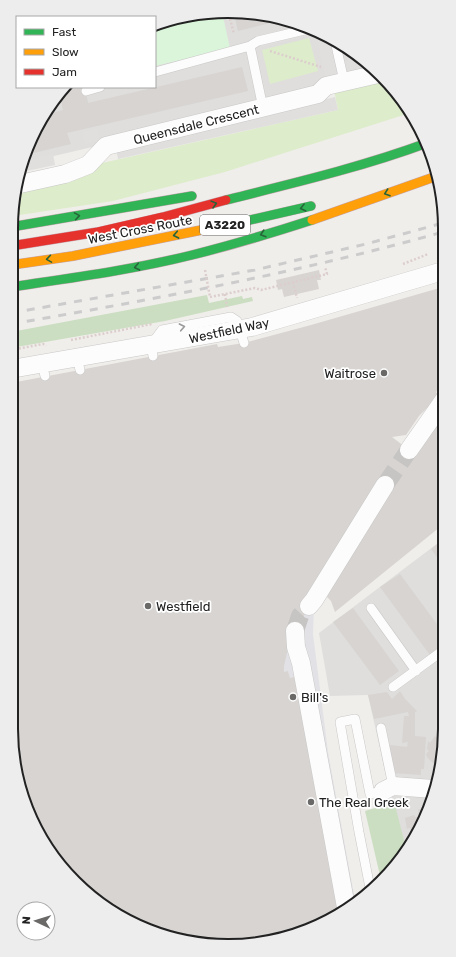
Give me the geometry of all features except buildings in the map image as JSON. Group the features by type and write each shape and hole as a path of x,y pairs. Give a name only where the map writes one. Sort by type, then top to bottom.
{"highway":[{"name":"West Cross Route","path":"18,245 98,232 163,217 334,172 421,145"},
{"name":"A3220","path":"226,191 334,172"},
{"path":"376,188 431,173"},
{"name":"A3220","path":"18,286 91,276 163,262 216,249 305,222 432,178"},
{"path":"18,226 202,195"},
{"name":"West Cross Route","path":"18,264 73,256 317,204"}],"street":[{"name":"Queensdale Crescent","path":"23,183 65,174 88,165 106,146 318,94 326,86 371,75"},
{"name":"Westfield Way","path":"18,370 43,370 75,357 152,351 242,336 252,327 438,272"},
{"path":"409,450 438,409"},
{"path":"309,606 385,486"},
{"path":"295,631 296,647 301,663 345,904"},
{"path":"388,788 429,789"}],"lane":[{"path":"156,72 250,46 258,41 301,31"},
{"path":"250,46 263,108"},
{"path":"337,48 344,81"},
{"path":"86,91 96,88"},
{"path":"371,608 416,671"},
{"path":"393,687 438,654"},
{"path":"369,884 340,722 355,719 370,794 388,788 381,728"}],"path":[{"path":"230,18 234,34"},
{"path":"268,51 321,67"},
{"path":"205,270 210,297 255,288 261,290 327,274 325,267"},
{"path":"293,282 296,294"},
{"path":"225,294 227,307"},
{"path":"224,310 232,309"},
{"path":"75,357 71,340 155,324"},
{"path":"18,349 43,344 48,347"}],"shaded area":[{"path":"214,18 242,18 282,25 308,34 345,53 356,61 377,81 28,162 40,135 53,111 72,88 156,88 156,31 174,25"},
{"path":"303,32 311,35 262,47 261,42"},
{"path":"317,38 335,47 341,75 326,79"},
{"path":"347,54 363,67 350,70"},
{"path":"335,97 338,110 118,159 116,149"},
{"path":"98,129 100,140 85,144 82,132"},
{"path":"53,154 55,165 26,171 29,159"},
{"path":"438,543 438,743 434,770 427,797 405,843 386,776 368,695 330,696 319,633"},
{"path":"315,581 313,634 328,752 354,897 340,907 301,675 290,678 288,671 276,678"}],"green space":[{"path":"214,18 223,18 230,48 156,66 156,31 174,25"},
{"path":"309,38 318,71 270,84 262,50"},
{"path":"376,80 395,100 405,115 225,172 113,201 18,215 22,188 102,163 338,110 334,90"},
{"path":"207,295 209,303 242,296 243,299 252,297 253,301 165,321 18,347 18,331"},
{"path":"395,805 405,843 395,857 379,874 365,811 382,806"}],"tunnel":[{"path":"385,485 409,450"},
{"path":"295,631 300,616 309,606"}],"railway":[{"path":"18,312 255,270 366,244 438,224"},
{"path":"18,323 228,284 336,260 438,233"}],"traffic: fast":[{"path":"226,200 353,167 421,145"},
{"path":"18,226 192,196"},
{"path":"241,222 311,206"},
{"path":"18,286 147,265 237,243 312,220"}],"traffic: slow":[{"path":"312,220 432,178"},
{"path":"18,264 73,256 241,222"}],"traffic: jam":[{"path":"18,245 98,232 163,217 226,200"}],"place":[{"name":"Waitrose","path":"384,373"},
{"name":"Westfield","path":"148,606"},
{"name":"Bill's","path":"293,697"},
{"name":"The Real Greek","path":"311,802"}]}
